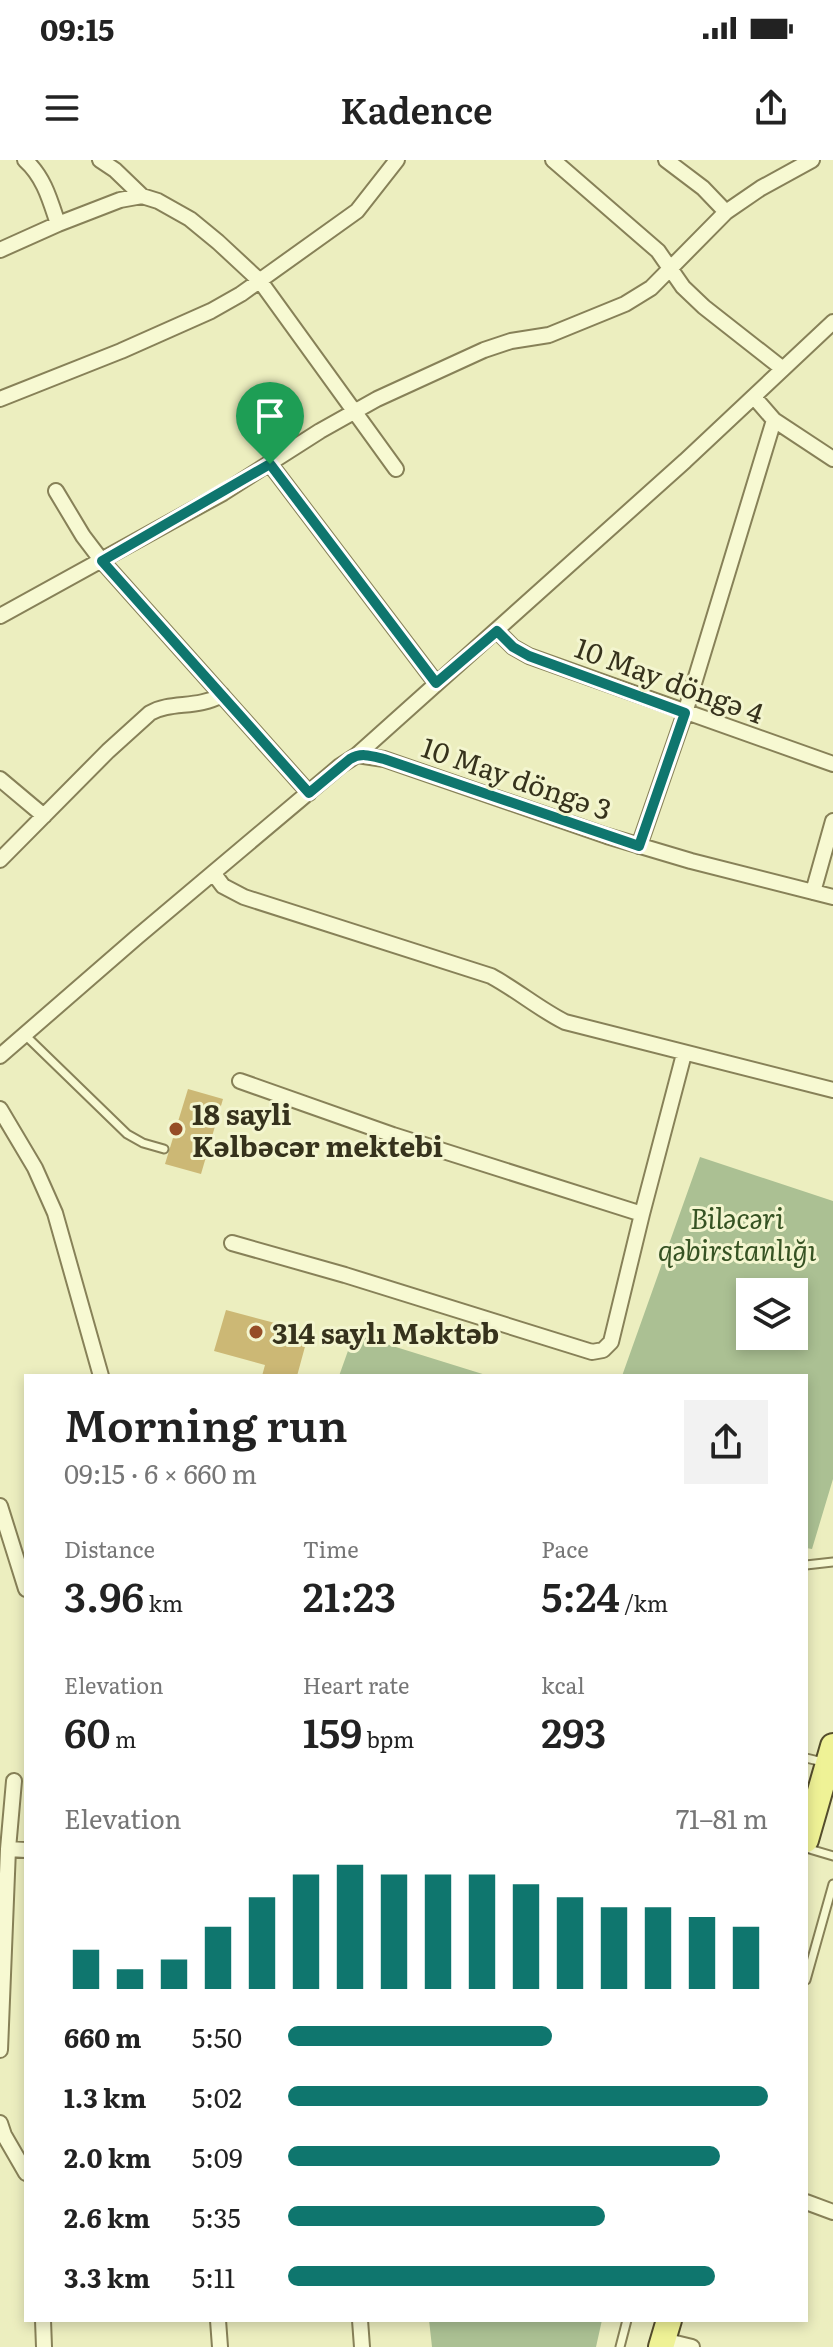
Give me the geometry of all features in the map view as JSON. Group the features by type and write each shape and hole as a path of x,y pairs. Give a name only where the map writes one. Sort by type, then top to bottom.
{"main road":[{"path":"808,1830 822,1756"}],"street":[{"path":"25,160 44,184 58,224"},
{"path":"100,160 142,196 158,201 190,219 260,281 396,469"},
{"path":"0,399 211,311 260,281 357,211 394,164 375,160"},
{"path":"553,160 658,251 683,287 704,307 783,369"},
{"path":"666,160 703,188 726,212"},
{"path":"0,616 102,561 377,399 484,350 511,341 549,335 625,304 651,288 726,212 761,188 812,160"},
{"path":"0,250 120,200 142,196"},
{"path":"0,1056 137,937 357,755 497,631 833,322"},
{"path":"754,397 774,420 833,459"},
{"path":"639,846 685,713 774,420"},
{"path":"270,464 436,683"},
{"path":"56,491 102,561 309,793"},
{"name":"10 May döngə 4","path":"497,631 513,647 529,656 833,764"},
{"path":"0,860 150,713 158,708 201,705 222,695"},
{"name":"10 May döngə 3","path":"357,755 384,759 639,846 833,897"},
{"path":"0,779 44,816"},
{"path":"813,892 833,821"},
{"path":"214,874 223,886 244,897 491,976 565,1022 833,1090"},
{"path":"232,1243 592,1352 603,1350 611,1342 684,1054"},
{"path":"240,1081 393,1135 642,1214"},
{"path":"0,1109 35,1168 55,1213 100,1374"},
{"path":"0,1506 4,1535 24,1584"},
{"path":"0,2050 8,1849 14,1781"},
{"path":"8,1849 24,1850"},
{"path":"0,2123 24,2170"},
{"path":"808,2203 833,2212"},
{"path":"43,2322 44,2347"},
{"path":"218,2322 220,2347"},
{"path":"360,2322 362,2347"},
{"path":"664,2336 692,2347"}],"lane":[{"path":"25,1035 127,1134 164,1149"},
{"path":"808,1565 833,1562"},
{"path":"808,1849 833,1856"},
{"path":"808,1973 833,1884"},
{"path":"620,2347 626,2322"}],"green space":[{"name":"Biləcəri qəbirstanlığı","path":"700,1157 833,1201 833,1479 812,1549 808,1548 808,1374 623,1374"},
{"path":"354,1334 483,1374 340,1374"},
{"path":"429,2322 602,2322 596,2347 432,2347"}],"building":[{"path":"188,1089 223,1099 201,1174 165,1164"},
{"path":"226,1310 309,1332 298,1374 263,1374 265,1365 214,1351"}],"place":[{"name":"18 sayli Kəlbəcər mektebi","path":"176,1129"},
{"name":"314 saylı Məktəb","path":"256,1332"}],"route":[{"path":"270,464 436,683 497,631 513,647 529,656 685,713 639,846 368,755 350,759 309,793 102,561 270,464"}]}
